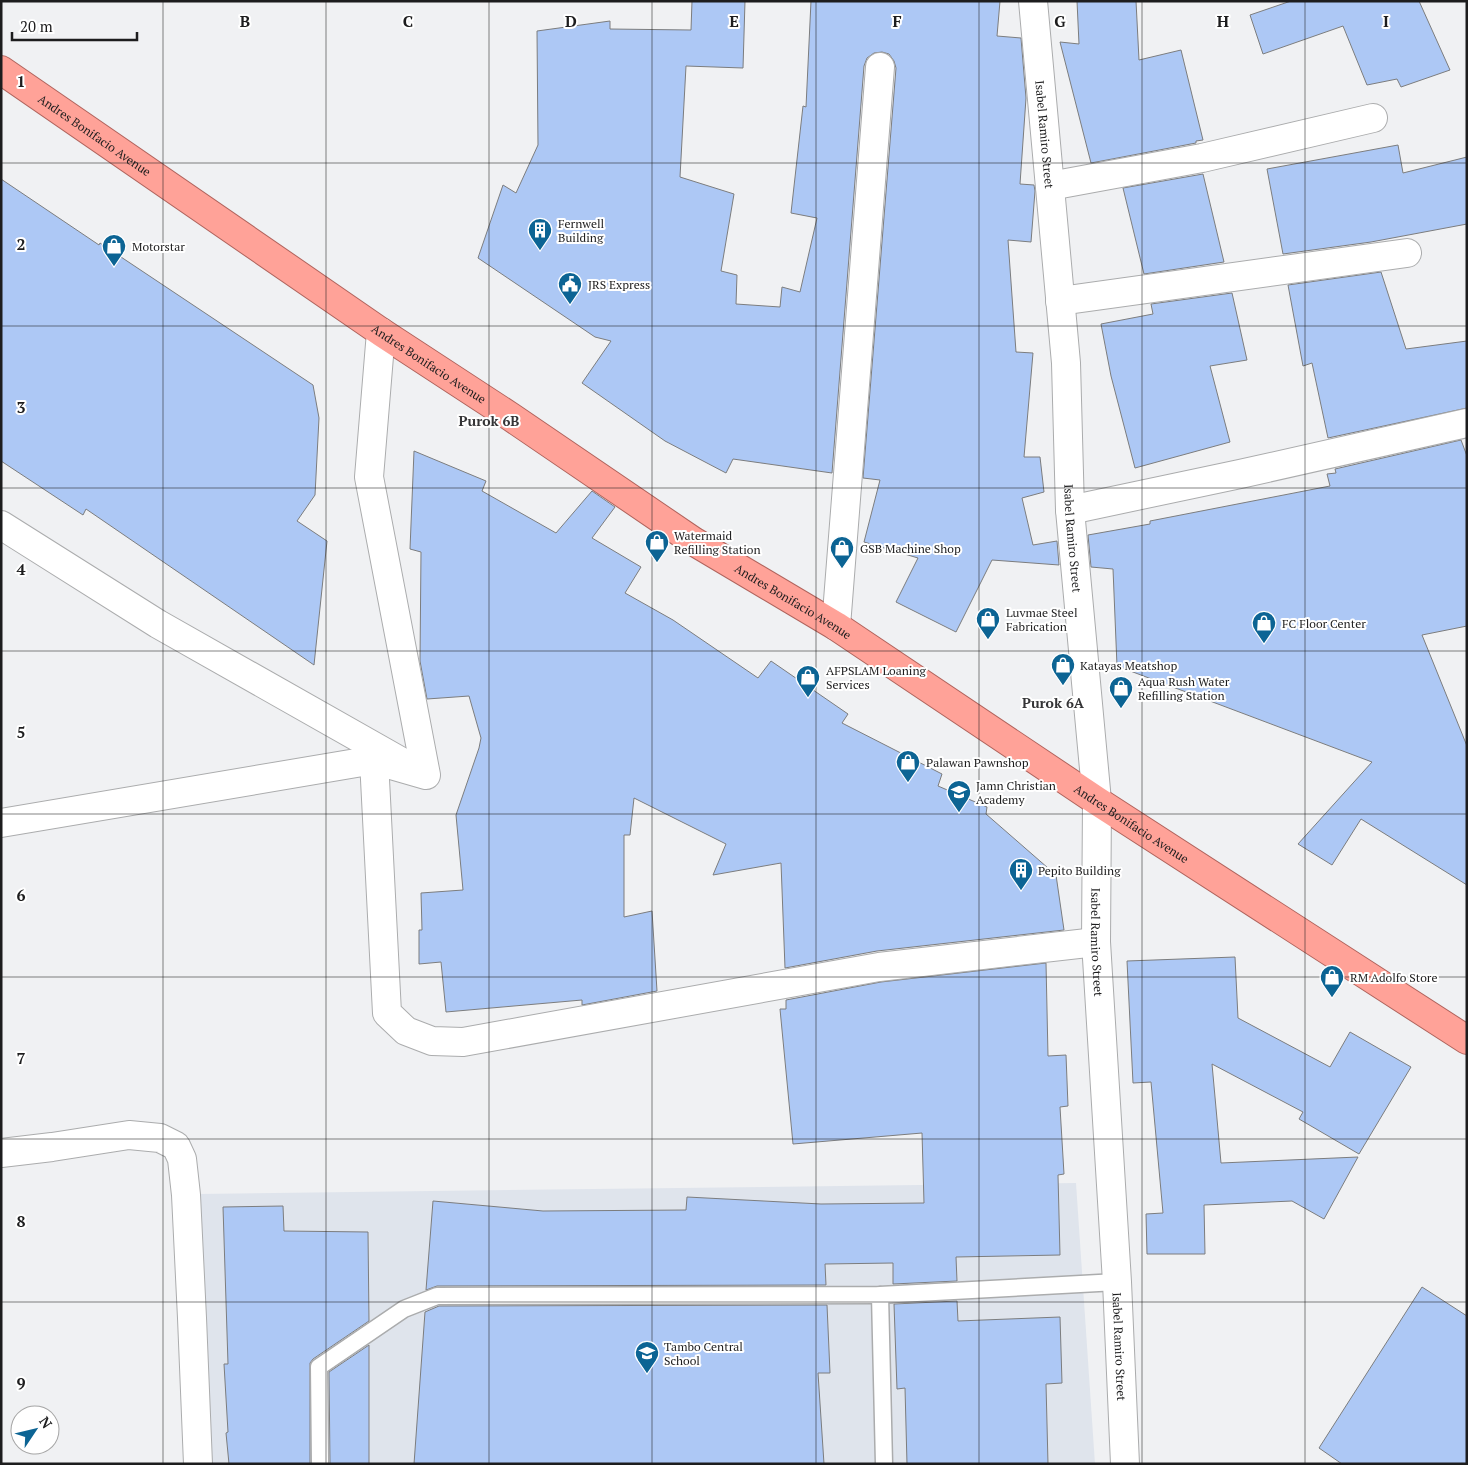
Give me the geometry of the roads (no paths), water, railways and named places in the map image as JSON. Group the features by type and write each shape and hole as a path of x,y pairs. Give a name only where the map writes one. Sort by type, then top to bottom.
{"highway":[{"name":"Andres Bonifacio Avenue","path":"1,70 381,332 511,417 693,541 836,626 1098,801 1467,1040"}],"street":[{"name":"Isabel Ramiro Street","path":"1033,1 1066,364 1070,510 1098,801 1096,942 1126,1464"},
{"path":"836,626 880,67"},
{"path":"1050,186 1202,158 1373,118"},
{"path":"1060,301 1407,253"},
{"path":"381,332 369,477 426,775"},
{"path":"1070,510 1467,423"},
{"path":"1,525 158,624 426,775"},
{"path":"1,823 374,760 426,775"},
{"path":"374,760 388,1013 406,1031 432,1041 464,1042 879,967 1096,942"},
{"path":"1,1153 129,1135 160,1138 176,1146 182,1159 186,1196 198,1464"}],"lane":[{"path":"320,1464 319,1367 404,1309 438,1296 880,1295 1117,1282"},
{"path":"880,1295 884,1464"}],"place":[{"name":"Fernwell Building","path":"540,251"},
{"name":"Motorstar","path":"114,267"},
{"name":"JRS Express","path":"570,305"},
{"name":"Watermaid Refilling Station","path":"657,563"},
{"name":"GSB Machine Shop","path":"842,569"},
{"name":"Luvmae Steel Fabrication","path":"988,640"},
{"name":"FC Floor Center","path":"1264,644"},
{"name":"Katayas Meatshop","path":"1063,686"},
{"name":"AFPSLAM Loaning Services","path":"808,698"},
{"name":"Aqua Rush Water Refilling Station","path":"1121,709"},
{"name":"Palawan Pawnshop","path":"908,783"},
{"name":"Jamn Christian Academy","path":"959,813"},
{"name":"Pepito Building","path":"1021,891"},
{"name":"RM Adolfo Store","path":"1332,998"},
{"name":"Tambo Central School","path":"647,1374"}],"district":[{"name":"Purok 6B","path":"489,420"},
{"name":"Purok 6A","path":"1053,702"}]}
